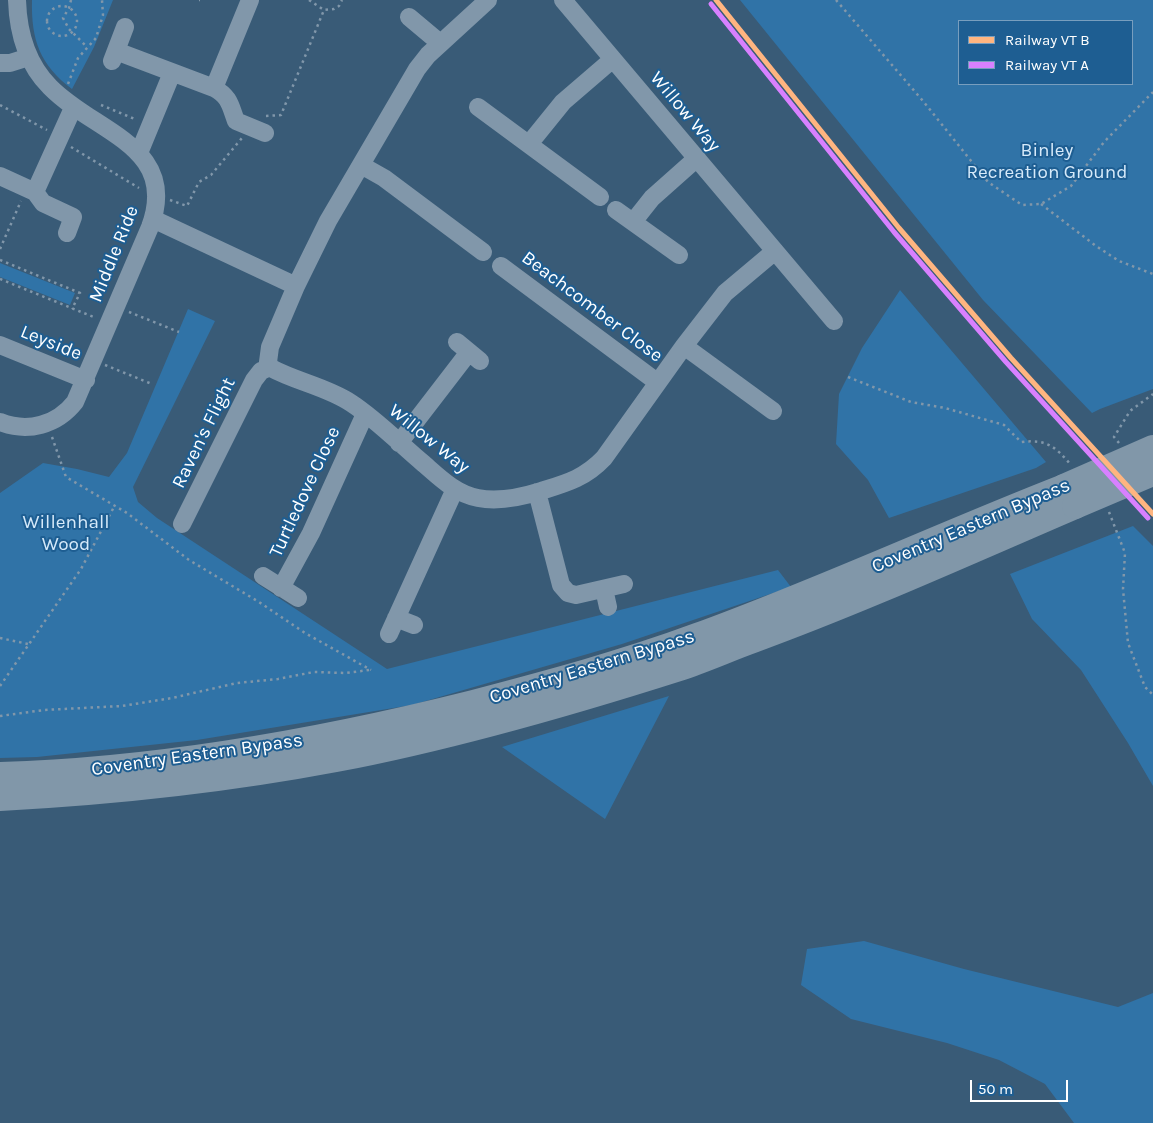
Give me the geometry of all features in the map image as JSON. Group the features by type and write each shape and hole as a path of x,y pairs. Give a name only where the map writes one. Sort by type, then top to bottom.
{"highway":[{"name":"Coventry Eastern Bypass","path":"0,798 168,785 252,773 381,749 513,717 680,667 820,615 1070,497 1153,448"},
{"name":"Coventry Eastern Bypass","path":"0,775 46,774 138,766 313,740 397,722 572,678 722,627 836,583 986,518 1153,474"}],"street":[{"name":"Middle Ride","path":"0,422 28,428 47,424 58,418 75,402 153,219 158,195 152,172 139,153 73,108 48,86 32,63 20,34 16,0"},
{"path":"214,88 250,0"},
{"path":"270,367 268,362 270,347 296,286 328,221 417,69 440,43 488,0"},
{"name":"Willow Way","path":"563,0 834,321"},
{"path":"409,18 440,43"},
{"path":"126,27 114,56 214,88 223,93 229,100 236,121 265,133"},
{"path":"0,63 10,63 29,57"},
{"path":"529,144 563,102 613,59"},
{"path":"139,153 172,73"},
{"path":"478,106 600,197"},
{"path":"31,190 73,108"},
{"path":"633,222 652,198 697,158"},
{"path":"361,165 384,178 483,252"},
{"path":"0,176 31,190 43,204 73,217 67,233"},
{"path":"616,210 679,255"},
{"path":"153,219 296,286"},
{"name":"Willow Way","path":"270,367 338,395 354,404 455,489 467,495 487,499 537,492 577,479 595,467 604,458 657,382 725,293 775,251"},
{"name":"Beachcomber Close","path":"501,266 657,382"},
{"name":"Leyside","path":"0,345 86,380"},
{"path":"684,346 772,411"},
{"path":"399,443 469,352"},
{"name":"Raven's Flight","path":"183,524 254,380 261,371 270,367"},
{"name":"Turtledove Close","path":"281,588 311,533 365,414"},
{"path":"414,625 393,626 455,489"},
{"path":"537,492 563,588 568,594 576,595 624,584"},
{"name":"Turtledove Close","path":"263,576 298,598"},
{"path":"604,588 608,607"}],"path":[{"path":"71,0 63,18 72,32 87,47"},
{"path":"58,95 67,88 78,58 96,38 103,15 102,0"},
{"path":"309,0 324,10 334,9 339,6 342,0"},
{"path":"836,0 923,101 988,182 1022,206 1040,204 1071,186 1104,142 1153,92"},
{"path":"64,6 73,10 77,24 72,32 63,36 53,34 46,20 50,11 64,6"},
{"path":"0,105 60,136 68,146 146,192 187,206 199,182 212,174 240,140 250,117 281,115 324,10"},
{"path":"93,102 150,126"},
{"path":"0,249 31,190"},
{"path":"1040,204 1119,261 1153,274"},
{"path":"0,260 80,293 72,309"},
{"path":"0,279 109,324"},
{"path":"116,307 179,332"},
{"path":"93,361 152,384"},
{"path":"0,716 44,710 122,706 172,698 237,683 278,679 314,672 346,673 371,670 305,633 259,602 189,560 115,505 66,477 47,424"},
{"path":"0,686 81,569 115,505"},
{"path":"0,638 28,644"}],"green space":[{"path":"32,0 113,0 94,47 72,89 52,71 40,50 33,27"},
{"name":"Binley Recreation Ground","path":"740,0 1153,0 1153,389 1092,413 983,300"},
{"path":"0,263 75,293 70,305 0,277"},
{"path":"900,290 1046,462 1036,468 889,518 868,480 836,444 839,394 862,348"},
{"name":"Willenhall Wood","path":"188,309 215,321 133,487 138,502 157,518 387,669 778,570 791,587 622,644 412,705 197,740 37,757 0,758 0,493 43,463 109,477 127,453"},
{"path":"1133,526 1153,546 1153,786 1081,670 1032,619 1010,574"},
{"path":"669,696 605,819 502,747"},
{"path":"864,941 964,969 1118,1007 1153,993 1153,1123 1074,1123 1045,1084 999,1060 947,1043 851,1019 801,985 807,949"}],"transit line":[{"path":"716,0 899,228 1011,358 1153,514"},
{"path":"711,4 894,232 1006,362 1148,518"}]}
